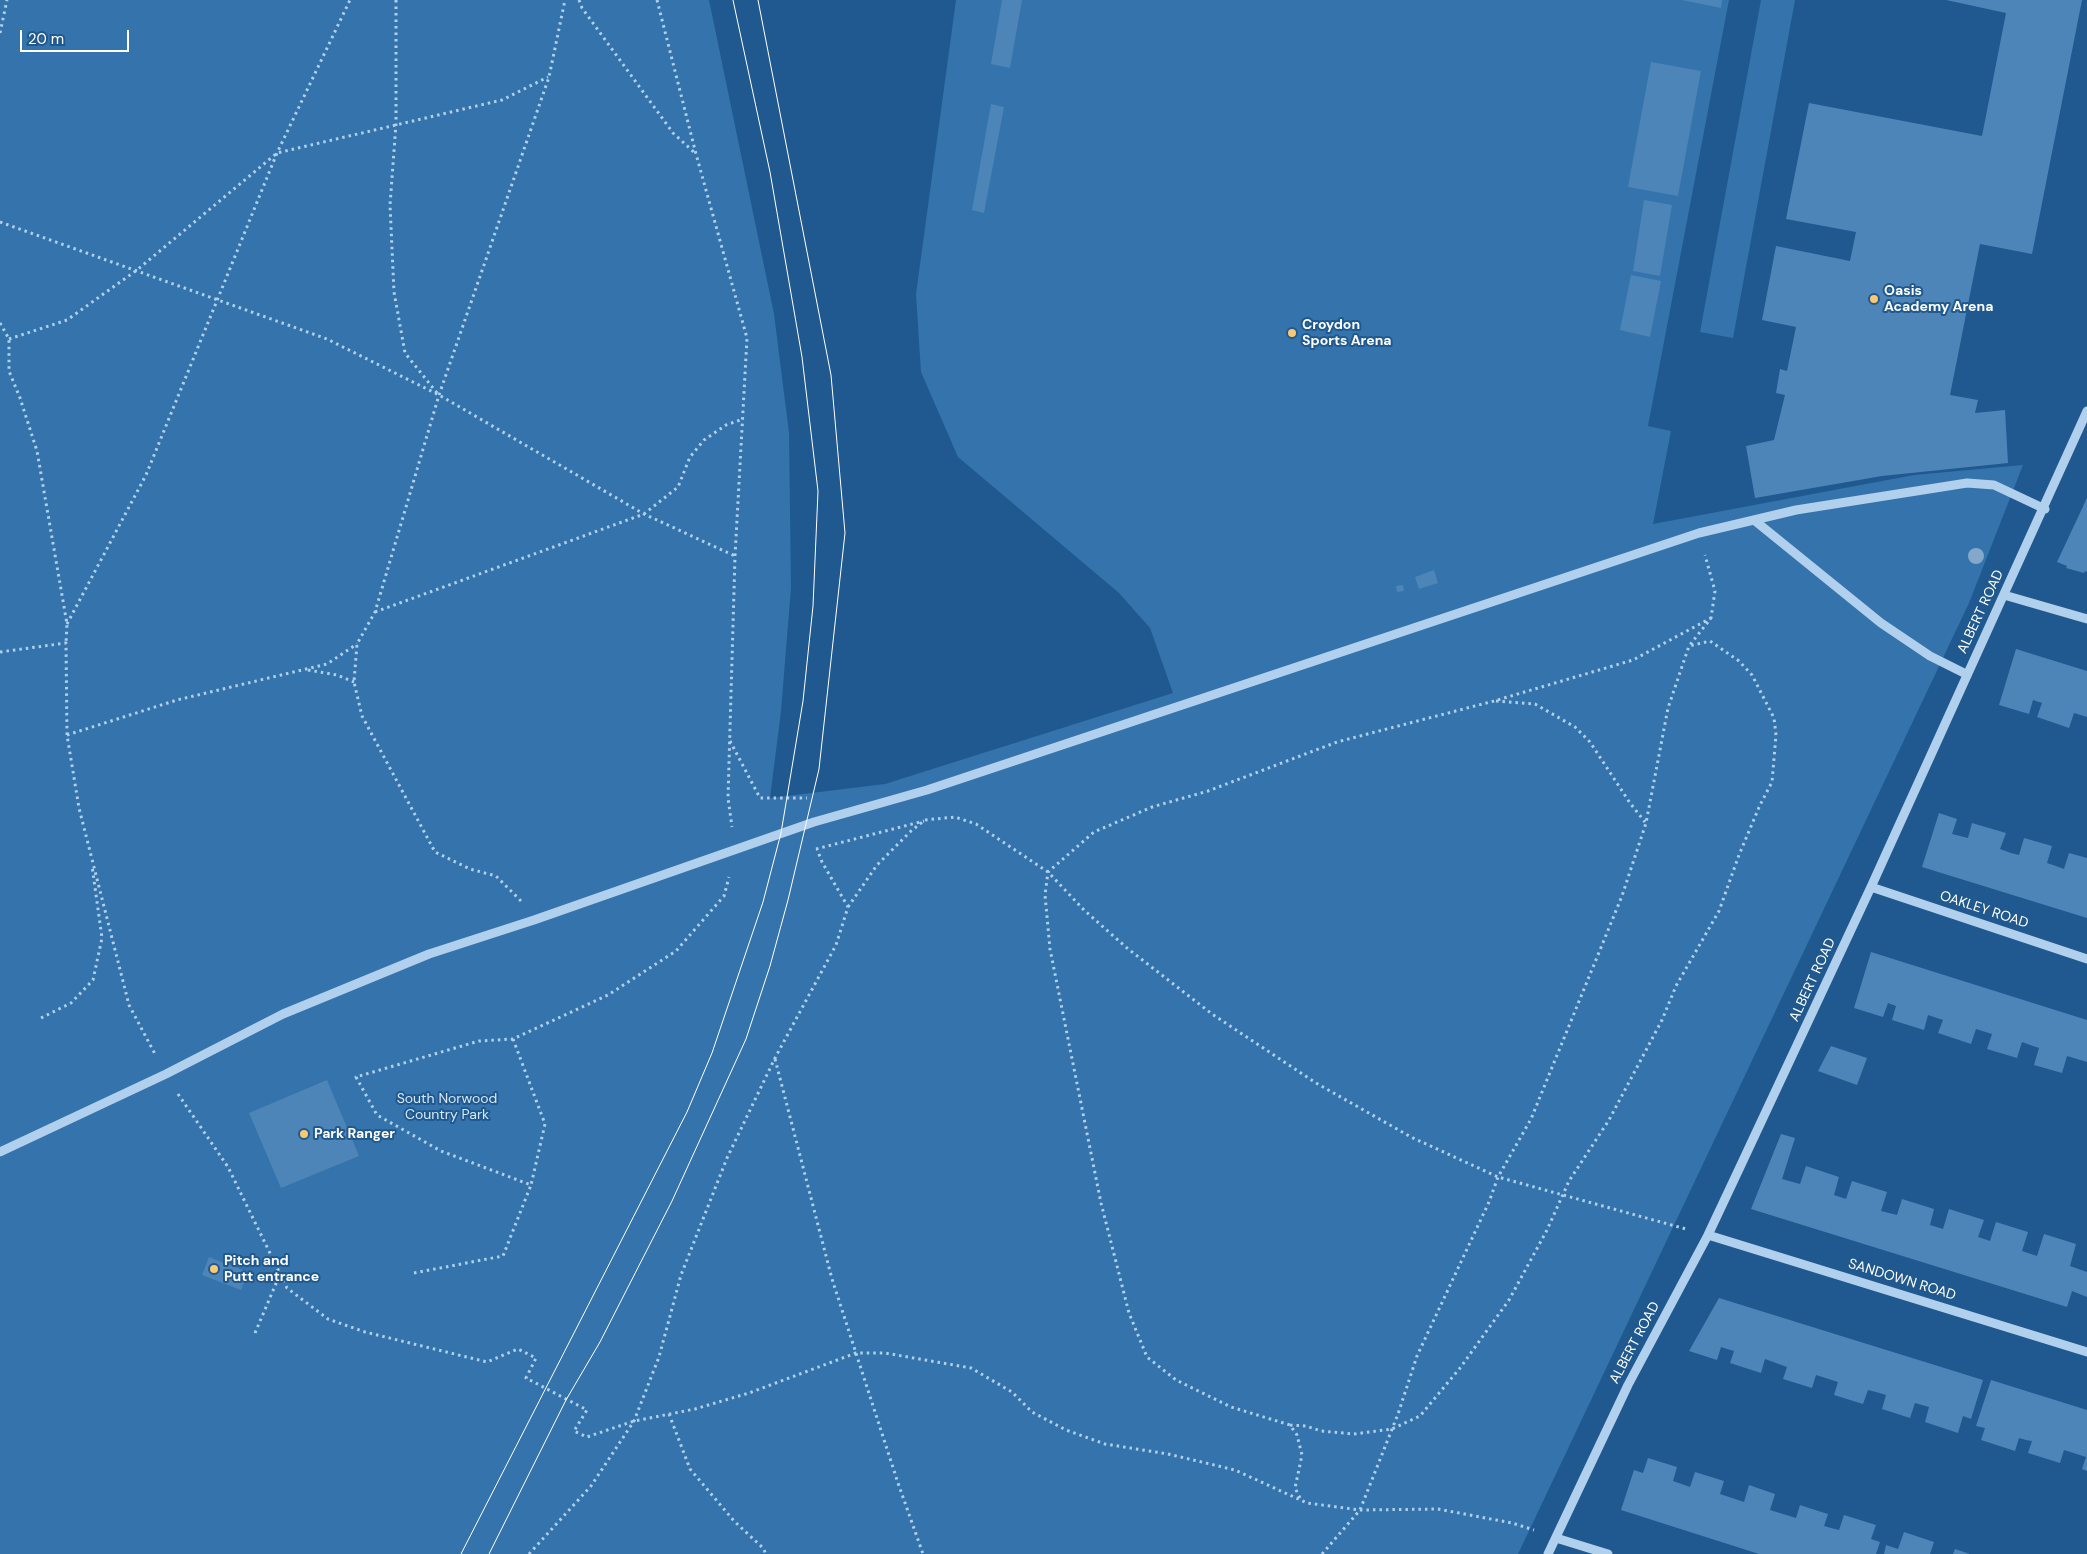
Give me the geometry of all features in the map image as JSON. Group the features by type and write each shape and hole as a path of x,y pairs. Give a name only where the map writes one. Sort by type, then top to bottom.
{"street":[{"name":"ALBERT ROAD","path":"1548,1554 1628,1385 1708,1235 1872,887 1966,674 2004,595 2087,411"},
{"path":"0,1152 166,1074 283,1014 429,954 534,920 814,822 927,790 1699,533 1843,502 1967,483 1994,485 2044,508"},
{"path":"1754,520 1881,623 1930,656 1966,674"},
{"path":"2004,595 2087,620"},
{"name":"OAKLEY ROAD","path":"1872,887 2087,959"},
{"name":"SANDOWN ROAD","path":"1708,1235 2087,1352"},
{"path":"1556,1538 1608,1554"}],"path":[{"path":"0,33 7,0"},
{"path":"67,624 146,475 277,153 350,0"},
{"path":"396,0 396,124 390,205 394,292 405,353 439,395"},
{"path":"534,920 518,896 496,876 470,869 435,852 362,716 354,682 357,644 375,612 439,395 549,77 565,0"},
{"path":"579,0 582,8 673,133 696,154"},
{"path":"657,0 696,154 747,338 735,556 728,798"},
{"path":"9,339 67,320 137,270 277,153 502,100 549,77"},
{"path":"0,222 327,339 439,395 644,514 735,556"},
{"path":"0,323 9,339 9,371 37,451 67,624 67,735 79,808 129,1005 166,1074 228,1167 287,1288 328,1319 365,1332 487,1362 518,1349 536,1358 526,1378 586,1410 574,1431 587,1436 634,1421 695,1409 749,1393 856,1352 885,1353 971,1368 1012,1392 1032,1412 1066,1430 1105,1444 1168,1454 1236,1470 1304,1502 1360,1510 1438,1509 1512,1523 1556,1538"},
{"path":"375,612 644,514 678,487 690,457 704,440 726,425 743,419"},
{"path":"1322,1554 1360,1510 1392,1429 1417,1356 1489,1202 1498,1177 1531,1118 1622,896 1646,823 1668,708 1689,646 1710,618 1715,591 1699,533"},
{"path":"1689,646 1710,641 1724,649 1752,675 1774,718 1776,735 1772,782 1739,855 1719,911 1676,986 1662,1020 1609,1120 1562,1194 1547,1230 1493,1324 1420,1416 1392,1429 1354,1434 1290,1425 1231,1407 1176,1380 1147,1357 1128,1313 1101,1204 1050,949 1045,895 1048,872 1094,832 1152,807 1208,791 1337,742 1494,701 1633,660 1710,618"},
{"path":"0,652 66,643"},
{"path":"67,735 176,700 326,664 357,644"},
{"path":"305,670 337,675 354,682"},
{"path":"1494,701 1535,704 1575,727 1590,742 1630,803 1646,823"},
{"path":"730,740 760,798 811,797"},
{"path":"848,907 822,862 817,849 925,820 955,817 976,824 1048,872 1084,910 1127,948 1220,1019 1333,1093 1411,1137 1498,1177 1708,1235"},
{"path":"529,1554 592,1486 634,1421 659,1357 681,1275 727,1158 775,1058 836,945 848,907 877,865 911,831 925,820"},
{"path":"41,1018 71,1003 93,980 102,938 90,848"},
{"path":"532,1185 440,1151 377,1115 356,1077 479,1041 513,1039 608,995 676,951 724,896 736,850"},
{"path":"414,1273 502,1256 532,1185 545,1124 513,1039"},
{"path":"775,1058 832,1278 898,1483 923,1554"},
{"path":"255,1333 280,1274"},
{"path":"669,1414 690,1469 734,1521 763,1548 766,1554"},
{"path":"1290,1425 1297,1435 1302,1455 1295,1488 1296,1495 1304,1502"}],"green space":[{"name":"South Norwood Country Park","path":"0,0 709,0 774,314 789,433 791,588 781,711 770,798 885,784 1173,693 1150,628 1119,593 958,457 921,372 916,294 956,0 1729,0 1648,426 1671,431 1653,524 1914,475 2023,465 1969,603 1518,1554 0,1554"},
{"path":"1761,0 1795,0 1733,338 1700,332"}],"building":[{"path":"1002,0 1022,0 1010,68 991,64"},
{"path":"1682,0 1722,0 1721,8"},
{"path":"1946,0 2082,0 2032,254 1980,244 1950,395 1978,400 1975,413 2005,410 2008,463 1882,476 1755,498 1746,446 1774,440 1785,395 1776,393 1780,369 1787,371 1796,327 1762,320 1776,246 1850,261 1856,232 1786,219 1809,103 1982,136 2006,13"},
{"path":"1651,62 1701,71 1678,196 1628,187"},
{"path":"991,104 1004,107 984,213 972,210"},
{"path":"1644,200 1672,205 1660,276 1633,271"},
{"path":"1631,275 1661,281 1650,337 1620,330"},
{"path":"2087,498 2087,572 2085,571 2084,573 2066,568 2067,566 2057,562"},
{"path":"1434,570 1438,583 1419,589 1415,577"},
{"path":"1403,585 1404,591 1397,592 1396,586"},
{"path":"2016,649 2087,671 2087,717 2074,713 2069,728 2037,717 2042,703 2033,700 2029,714 1999,705"},
{"path":"1939,813 1957,819 1952,834 1968,838 1972,823 2006,833 2000,849 2011,853 2019,855 2024,838 2052,846 2047,863 2064,869 2069,853 2087,858 2087,918 1922,867"},
{"path":"1871,952 2087,1020 2087,1062 2067,1056 2062,1073 2034,1065 2039,1048 2022,1042 2017,1058 1987,1049 1992,1034 1976,1029 1971,1044 1938,1033 1943,1020 1928,1015 1924,1030 1892,1020 1896,1006 1888,1003 1883,1017 1854,1008"},
{"path":"1831,1046 1867,1058 1857,1085 1818,1071"},
{"name":"Park Ranger","path":"327,1080 359,1156 281,1188 249,1113"},
{"path":"1781,1134 1795,1138 1782,1179 1800,1184 1806,1166 1839,1177 1834,1195 1846,1199 1852,1181 1887,1192 1881,1211 1897,1215 1902,1199 1934,1209 1930,1225 1943,1229 1949,1209 1984,1220 1978,1237 1990,1241 1996,1222 2028,1232 2022,1251 2037,1256 2044,1234 2076,1244 2070,1266 2087,1272 2087,1297 2072,1291 2067,1307 1751,1209"},
{"path":"209,1257 248,1272 241,1290 202,1275"},
{"path":"1719,1298 1983,1380 1971,1419 1963,1416 1958,1433 1925,1422 1929,1407 1915,1403 1910,1418 1882,1409 1886,1395 1868,1390 1863,1404 1834,1395 1838,1382 1816,1375 1812,1388 1783,1379 1787,1367 1765,1359 1761,1373 1730,1363 1734,1351 1721,1347 1717,1360 1689,1351"},
{"path":"1991,1380 2087,1410 2087,1471 2082,1469 2086,1457 2064,1450 2060,1463 2028,1453 2032,1441 2019,1438 2015,1451 1981,1440 1985,1428 1976,1426"},
{"path":"1648,1458 1677,1467 1673,1481 1690,1487 1695,1472 1724,1481 1720,1494 1744,1502 1749,1485 1775,1494 1770,1510 1796,1518 1800,1505 1828,1514 1824,1526 1831,1528 1839,1530 1844,1515 1876,1525 1871,1539 1880,1542 1876,1554 1759,1554 1621,1510 1634,1470 1643,1473"},
{"path":"1904,1532 1934,1542 1930,1554 1884,1554 1886,1545 1898,1549"},
{"path":"1955,1549 1970,1554 1953,1554"}],"tram line":[{"path":"461,1554 687,1112 712,1053 763,902 781,833 803,701 813,606 818,491 802,357 770,172 733,0"},
{"path":"489,1554 566,1400 600,1342 672,1201 746,1039 770,966 788,900 819,769 845,533 831,375 758,0"}],"place":[{"name":"Oasis Academy Arena","path":"1874,299"},
{"name":"Croydon Sports Arena","path":"1292,333"},
{"name":"Park Ranger","path":"304,1134"},
{"name":"Pitch and Putt entrance","path":"214,1269"}]}
